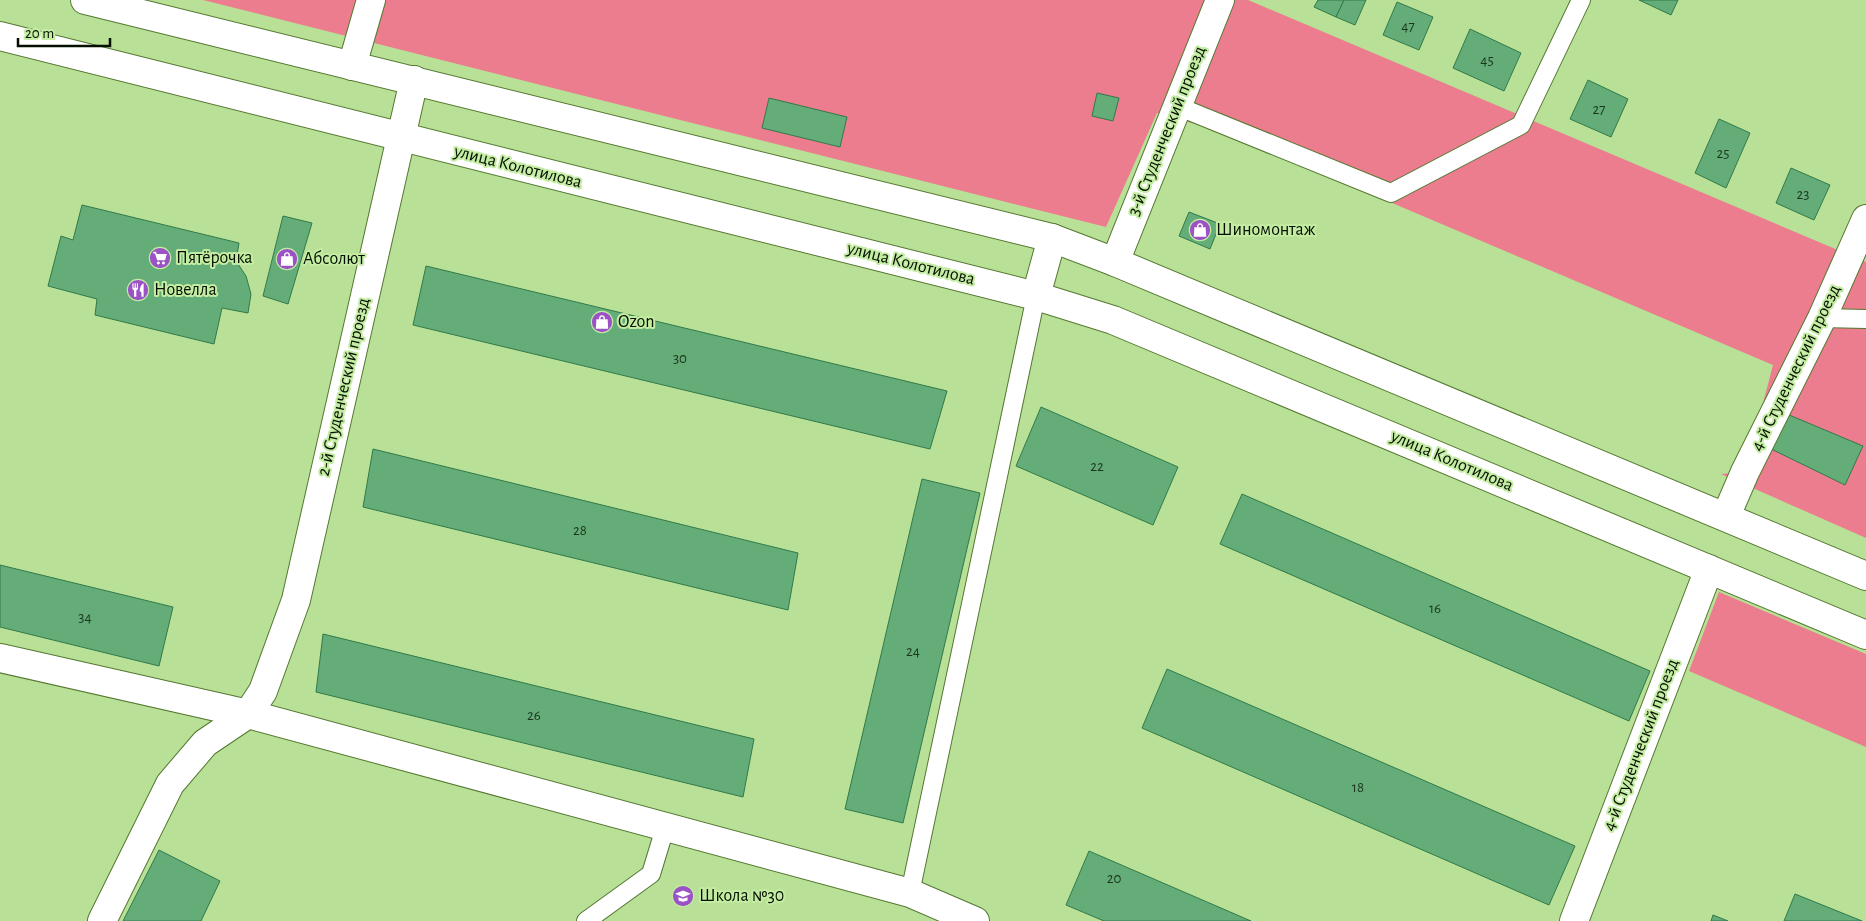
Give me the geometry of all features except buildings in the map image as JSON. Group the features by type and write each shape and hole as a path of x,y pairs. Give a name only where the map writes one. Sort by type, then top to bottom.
{"main road":[{"path":"85,0 1052,238 1115,262 1866,576"},
{"path":"352,66 371,0"},
{"name":"3-й Студенческий проезд","path":"1115,262 1220,0"},
{"name":"улица Колотилова","path":"0,36 1036,296 1113,320 1866,635"},
{"name":"2-й Студенческий проезд","path":"248,714 263,690 296,600 414,80"},
{"name":"4-й Студенческий проезд","path":"1726,516 1745,472 1822,318 1866,219"},
{"path":"1036,296 1052,238"},
{"name":"4-й Студенческий проезд","path":"1574,921 1709,569"},
{"path":"0,658 248,714 910,893 975,921"},
{"path":"102,921 170,784 205,743 248,714"}],"lane":[{"path":"1177,106 1391,193 1522,125 1581,0"},
{"path":"910,893 1036,296"},
{"path":"1822,318 1866,319"},
{"path":"586,921 651,874 665,828"}],"shaded area":[{"path":"203,0 1248,0 1866,262 1866,538 1721,474 1745,472 1773,365 1230,134 1157,113 1106,227"},
{"path":"1719,592 1866,654 1866,747 1689,671"}],"place":[{"name":"Шиномонтаж","path":"1200,230"},
{"name":"Пятёрочка","path":"160,258"},
{"name":"Абсолют","path":"287,259"},
{"name":"Новелла","path":"138,290"},
{"name":"Ozon","path":"602,322"},
{"name":"Школа №30","path":"683,896"}]}
